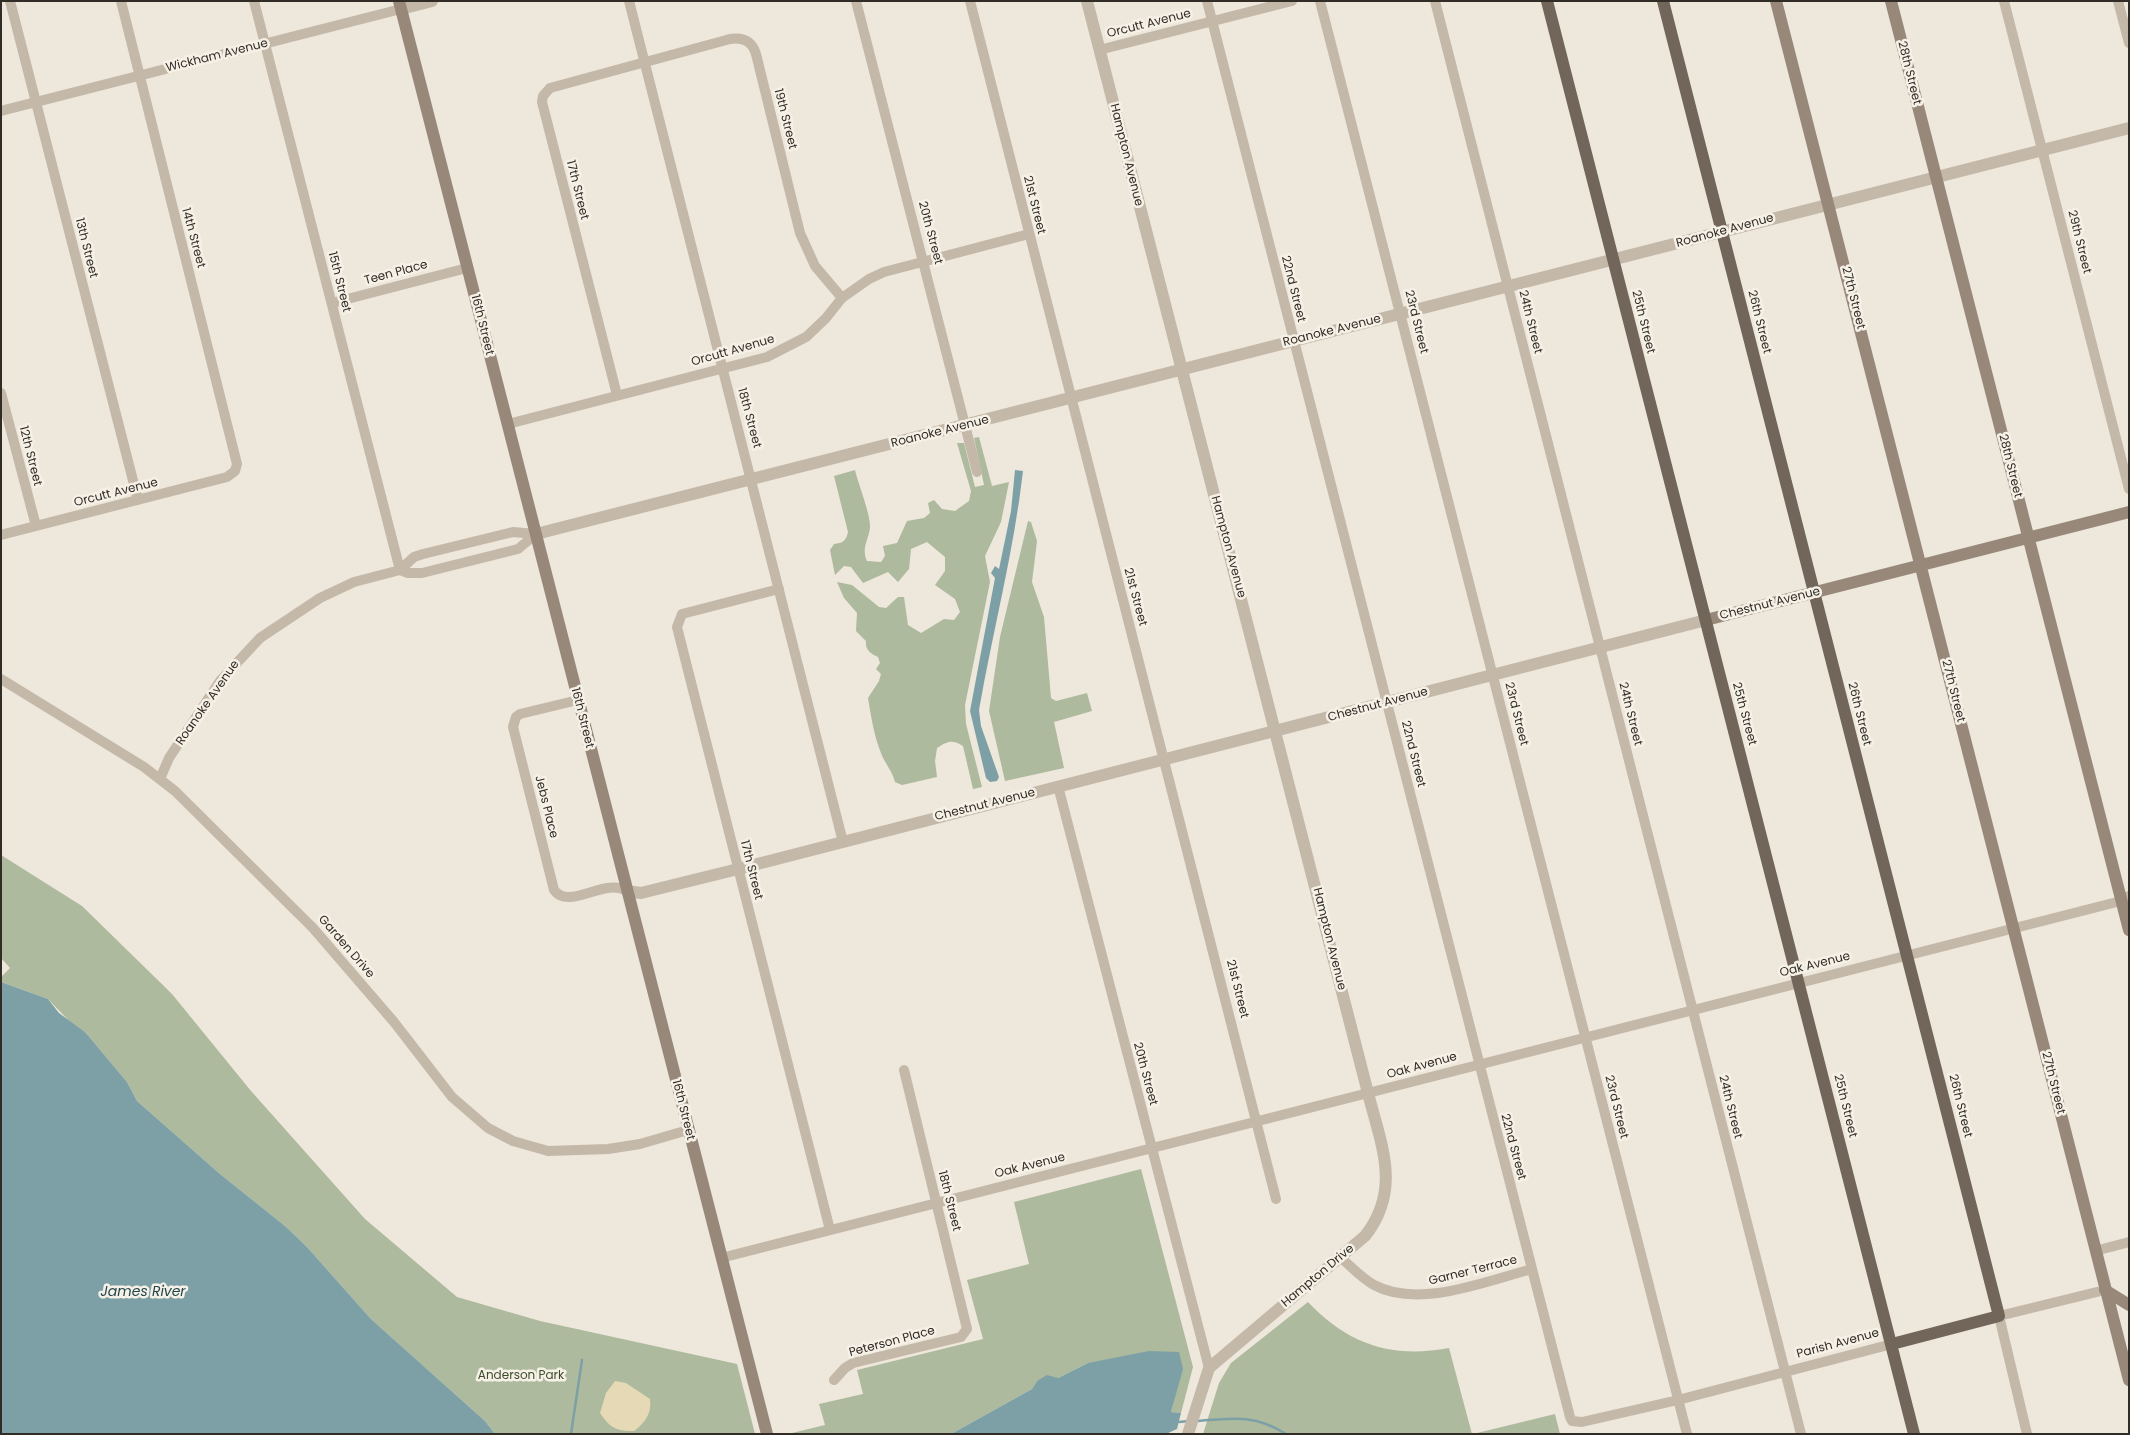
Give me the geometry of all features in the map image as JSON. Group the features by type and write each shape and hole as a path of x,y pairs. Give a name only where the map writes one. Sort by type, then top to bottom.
{"main road":[{"name":"25th Street","path":"1547,1 1914,1434"},
{"name":"26th Street","path":"1663,1 1999,1316"},
{"name":"27th Street","path":"1776,1 2129,1380"},
{"name":"28th Street","path":"1891,1 2028,538 2125,898 2129,930"},
{"name":"16th Street","path":"400,5 767,1434"},
{"name":"Chestnut Avenue","path":"1706,620 2129,512"},
{"path":"2105,1290 2129,1305"},
{"name":"Parish Avenue","path":"1892,1344 1999,1316"}],"street":[{"name":"13th Street","path":"10,1 138,500"},
{"name":"14th Street","path":"121,1 239,473"},
{"name":"15th Street","path":"254,1 400,570"},
{"name":"Wickham Avenue","path":"1,111 266,44 400,5 432,1"},
{"name":"18th Street","path":"629,1 843,842"},
{"name":"20th Street","path":"856,1 977,472"},
{"name":"21st Street","path":"970,1 1258,1121 1276,1199"},
{"name":"Hampton Avenue","path":"1087,1 1368,1093"},
{"name":"22nd Street","path":"1207,1 1570,1417 1572,1421 1577,1423"},
{"name":"Orcutt Avenue","path":"1099,50 1292,1"},
{"name":"23rd Street","path":"1320,1 1687,1434"},
{"name":"24th Street","path":"1435,1 1801,1434"},
{"name":"29th Street","path":"2004,1 2129,488"},
{"path":"2118,1 2129,43"},
{"name":"19th Street","path":"645,62 730,39 746,40 752,44 800,233 815,266 842,298"},
{"name":"17th Street","path":"617,395 542,96 550,88 645,62"},
{"name":"Roanoke Avenue","path":"400,570 414,557 423,554 513,532 536,534 1722,232 1828,203 2129,128"},
{"name":"Orcutt Avenue","path":"508,424 767,357 795,344 819,326 842,298 877,275 1029,234"},
{"name":"Teen Place","path":"332,303 467,268"},
{"name":"12th Street","path":"1,393 36,526"},
{"name":"Orcutt Avenue","path":"1,535 239,473"},
{"name":"Roanoke Avenue","path":"160,779 169,758 220,681 260,638 320,598 354,582 400,570 422,572 518,549 536,534"},
{"name":"17th Street","path":"779,589 682,614 675,618 830,1230"},
{"name":"Chestnut Avenue","path":"627,891 640,893 738,869 1706,620"},
{"name":"Garden Drive","path":"1,680 144,767 160,779 313,928 394,1022 452,1097 488,1128 530,1147 584,1152 629,1146 688,1130"},
{"name":"Jebs Place","path":"578,700 520,714 513,727 554,890 558,895 567,898 615,886 627,891"},
{"name":"20th Street","path":"1058,786 1208,1368"},
{"name":"Oak Avenue","path":"721,1258 1586,1038 2125,898"},
{"name":"18th Street","path":"904,1070 966,1323 967,1329 961,1336"},
{"name":"Hampton Drive","path":"1208,1368 1341,1258 1372,1228 1386,1193 1386,1164 1368,1093"},
{"path":"2095,1251 2129,1242"},
{"name":"Garner Terrace","path":"1341,1258 1374,1285 1411,1296 1433,1294 1532,1269"},
{"name":"Parish Avenue","path":"1999,1316 2105,1290"},
{"name":"26th Street","path":"1999,1316 2027,1434"},
{"name":"Peterson Place","path":"834,1380 845,1368 853,1363 961,1336"},
{"name":"Parish Avenue","path":"1577,1423 1678,1400 1892,1344"},
{"path":"1188,1434 1208,1368"}],"green space":[{"path":"979,437 992,486 1009,482 1001,522 985,556 990,582 965,705 966,724 982,787 973,789 963,746 953,742 947,742 937,748 935,761 937,777 902,785 895,782 883,757 876,740 870,712 868,698 879,681 881,674 876,669 880,663 878,657 868,649 866,641 856,631 857,613 844,598 837,582 852,585 879,607 886,608 898,597 904,597 908,625 921,633 944,619 954,620 960,612 955,599 935,585 945,571 945,557 927,542 911,549 909,569 898,582 888,572 863,583 851,567 844,566 835,575 830,550 834,544 844,541 848,532 834,476 855,470 870,522 865,556 867,561 881,562 885,556 883,546 897,543 907,521 924,518 930,513 928,503 934,500 942,509 955,511 969,501 971,491 957,443 964,443 975,487 984,485 974,438"},
{"path":"1028,521 1031,522 1037,541 1032,582 1044,617 1051,698 1056,701 1087,693 1092,711 1054,722 1064,768 1005,781 989,711 1000,637"},
{"name":"Anderson Park","path":"1,855 82,906 172,994 251,1091 365,1219 457,1297 540,1321 737,1364 755,1434 495,1434 485,1421 371,1319 307,1247 285,1226 220,1174 137,1101 127,1082 86,1033 73,1025 48,999 1,982 1,977 10,968 1,958"},
{"path":"1141,1169 1193,1367 1181,1413 1171,1412 1176,1392 1088,1363 1058,1378 1037,1381 1032,1389 951,1434 788,1434 825,1425 819,1404 863,1394 857,1370 983,1339 967,1280 1029,1264 1014,1202"},
{"path":"1308,1302 1339,1328 1355,1338 1372,1345 1408,1351 1449,1348 1472,1434 1203,1434 1219,1383 1231,1363"},
{"path":"1555,1414 1560,1434 1473,1434"}],"sand":[{"path":"615,1381 626,1383 650,1399 650,1409 647,1417 634,1431 623,1431 614,1428 600,1413 606,1393"}],"water":[{"path":"1015,470 1023,471 1019,501 979,710 981,726 999,777 997,781 990,782 986,778 970,711 995,578 991,573 995,566 999,569 1011,511"},
{"name":"James River","path":"1,982 48,999 59,1013 86,1033 127,1082 137,1101 220,1174 285,1226 307,1247 371,1319 485,1421 495,1434 1,1434"},
{"path":"1149,1351 1179,1352 1183,1369 1171,1412 1181,1413 1177,1429 1166,1434 951,1434 1032,1389 1037,1381 1047,1375 1058,1378 1088,1363"}],"waterway":[{"path":"571,1434 582,1360"},
{"path":"1197,1421 1253,1420 1264,1423 1286,1434"},
{"path":"1179,1422 1189,1421"}]}
